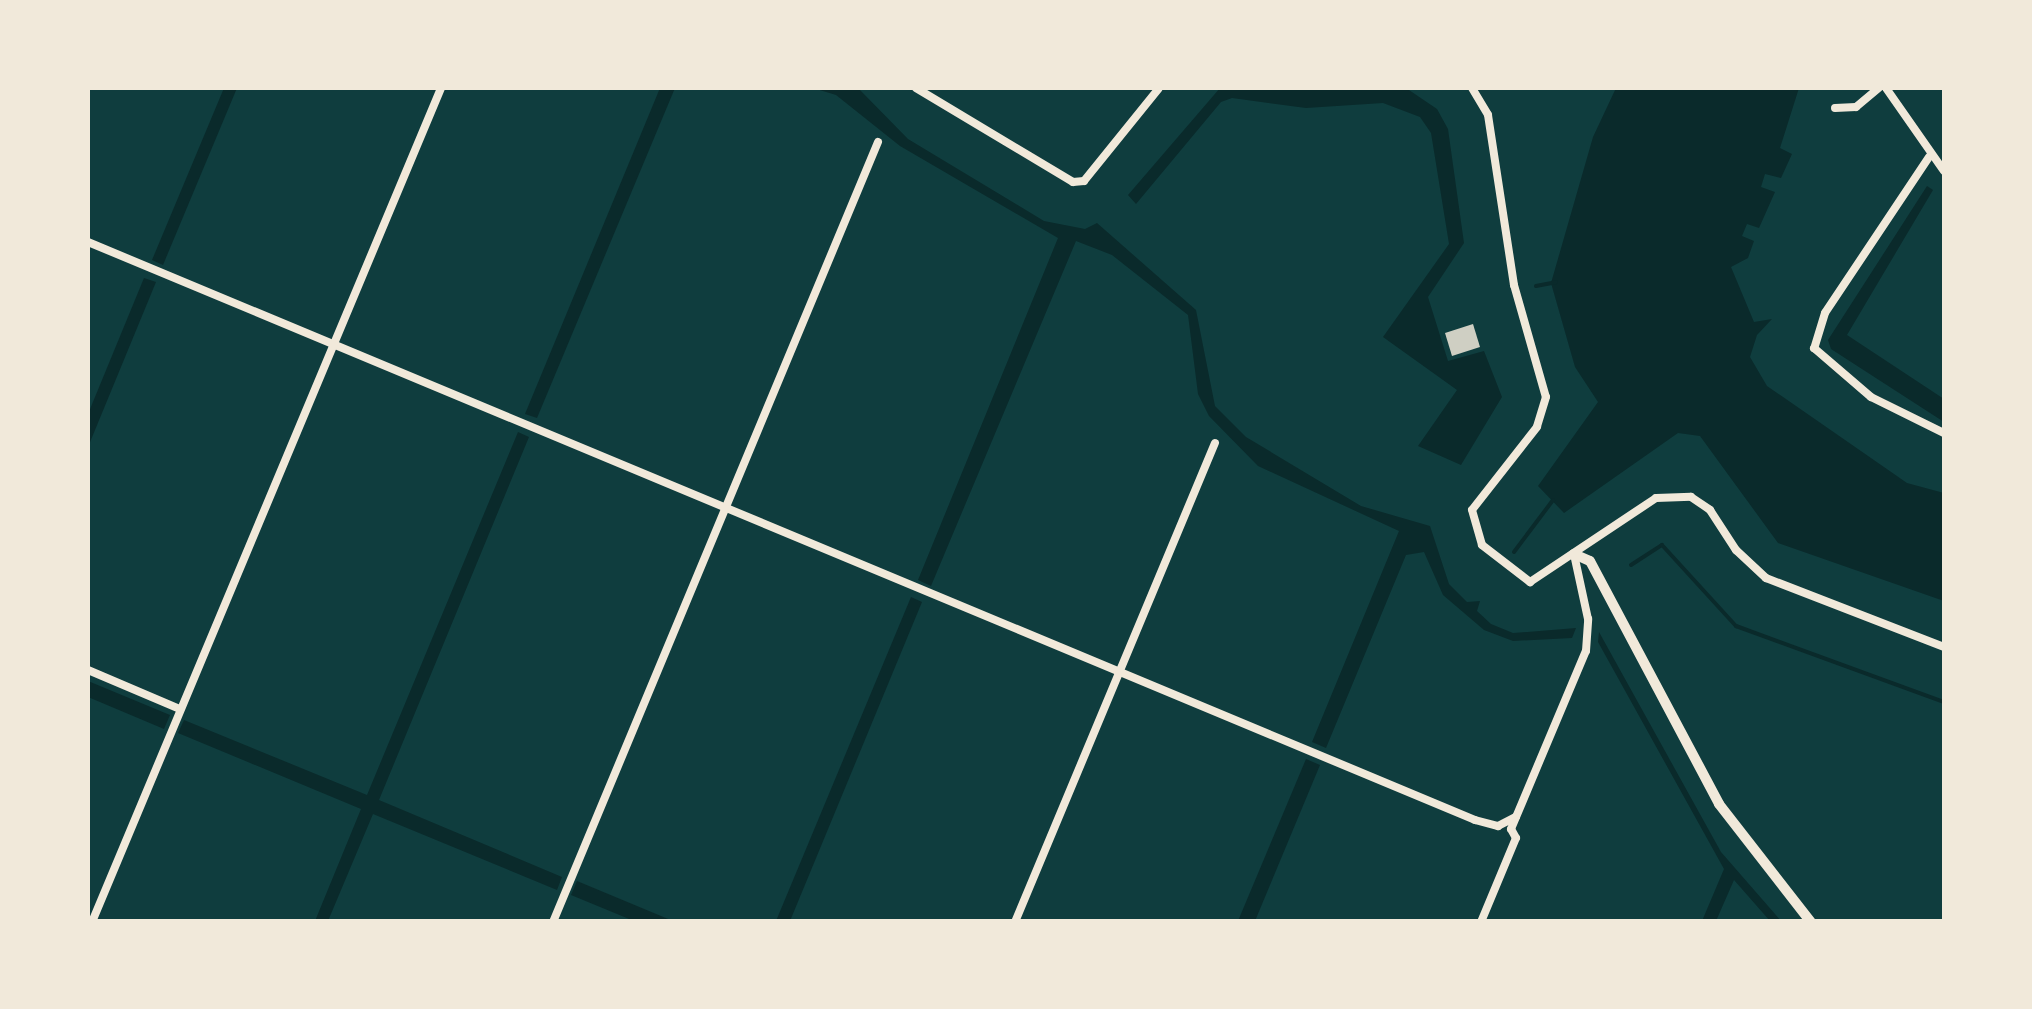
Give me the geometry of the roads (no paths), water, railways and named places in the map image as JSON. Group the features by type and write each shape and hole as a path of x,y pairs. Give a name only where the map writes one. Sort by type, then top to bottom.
{"street":[{"path":"92,922 441,88"},
{"path":"916,88 1073,182 1084,180 1159,88"},
{"path":"1472,88 1488,115 1514,285 1546,407 1471,519 1482,545 1530,582 1656,498 1691,497 1710,510 1736,550 1766,578 1944,646"},
{"path":"1835,108 1856,106 1882,88 1924,136 1929,157 1944,171"},
{"path":"553,922 878,142"},
{"path":"1929,157 1826,313 1814,348 1872,397 1944,433"},
{"path":"88,242 1490,826 1516,817"},
{"path":"1015,922 1214,443"},
{"path":"1481,922 1516,838 1510,830 1586,651 1588,618 1574,554"},
{"path":"1574,554 1590,560 1719,804 1810,922"},
{"path":"88,670 180,709"}],"water":[{"path":"224,88 237,88 163,265 152,260"},
{"path":"660,88 675,88 537,418 525,414"},
{"path":"813,88 858,88 908,139 1044,221 1085,229 1097,223 1196,310 1215,406 1246,437 1361,506 1430,526 1449,584 1467,602 1480,601 1477,611 1491,624 1513,633 1576,628 1572,638 1513,641 1484,630 1443,595 1424,552 1406,555 1326,748 1312,742 1399,531 1258,466 1209,416 1198,394 1188,315 1112,255 1076,241 931,586 918,580 1058,238 900,146 836,95"},
{"path":"1220,88 1406,88 1437,109 1448,129 1464,243 1428,297 1448,361 1484,351 1502,397 1461,465 1418,446 1457,390 1383,337 1449,244 1431,133 1420,117 1383,103 1306,108 1232,98 1221,102 1136,204 1128,195"},
{"path":"1616,88 1799,88 1780,148 1792,154 1781,178 1765,174 1761,187 1775,192 1759,228 1747,224 1742,236 1754,241 1748,258 1731,267 1754,322 1772,319 1757,335 1750,357 1767,386 1907,483 1944,493 1944,601 1778,543 1700,436 1678,433 1564,513 1538,486 1598,402 1575,367 1551,283 1593,137"},
{"path":"1927,186 1933,190 1847,335 1944,399 1944,422 1831,349 1828,340"},
{"path":"144,278 156,282 88,447 88,414"},
{"path":"518,432 529,437 379,800 562,877 557,890 373,814 328,921 315,921 361,809 178,733 184,720 367,795"},
{"path":"911,597 922,602 790,921 776,921"},
{"path":"1599,632 1721,852 1781,921 1770,921 1734,880 1716,921 1702,921 1724,869 1598,642"},
{"path":"88,681 170,715 164,729 88,697"},
{"path":"1306,759 1320,765 1255,921 1238,921"},
{"path":"577,881 673,921 634,921 571,895"}],"waterway":[{"path":"1536,286 1556,282"},
{"path":"1514,552 1553,500"},
{"path":"1631,565 1662,545 1736,626 1944,702"}]}
